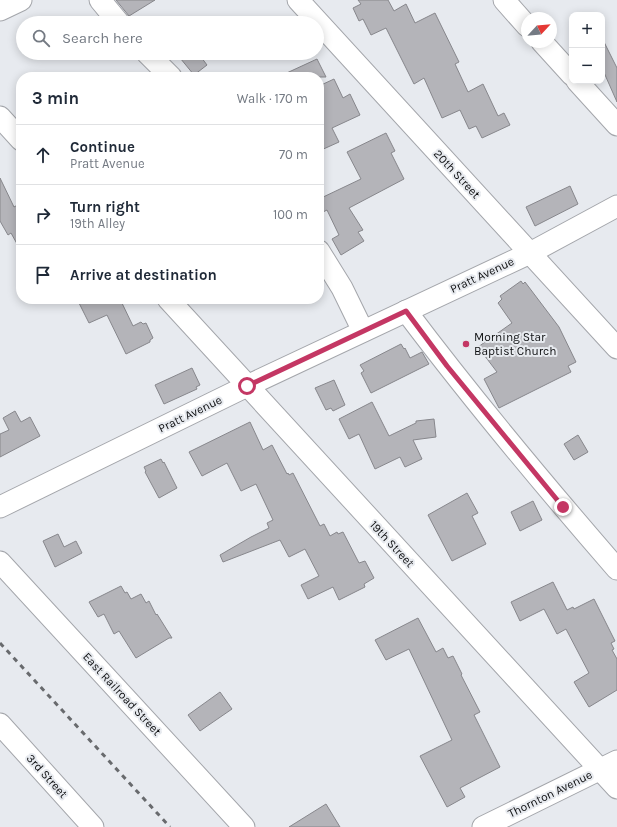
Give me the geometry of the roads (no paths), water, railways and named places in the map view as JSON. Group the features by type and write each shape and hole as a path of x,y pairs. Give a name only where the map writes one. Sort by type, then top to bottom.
{"street":[{"path":"0,10 21,0"},
{"path":"100,0 113,16"},
{"name":"20th Street","path":"298,0 313,16"},
{"path":"504,0 521,19"},
{"name":"20th Street","path":"324,28 617,348"},
{"path":"547,48 569,73"},
{"path":"154,60 166,72"},
{"path":"580,84 617,125"},
{"path":"0,117 16,135"},
{"name":"Pratt Avenue","path":"0,506 247,386 530,253 617,206"},
{"path":"324,260 342,288 363,331"},
{"name":"19th Street","path":"173,304 247,386 608,765 617,788"},
{"path":"406,311 447,366 563,507 617,569"},
{"name":"East Railroad Street","path":"0,562 244,827"},
{"name":"3rd Street","path":"0,724 93,827"},
{"name":"Thornton Avenue","path":"483,827 608,765"}],"railway":[{"path":"0,643 170,827"}],"place":[{"name":"Morning Star Baptist Church","path":"466,344"}]}
